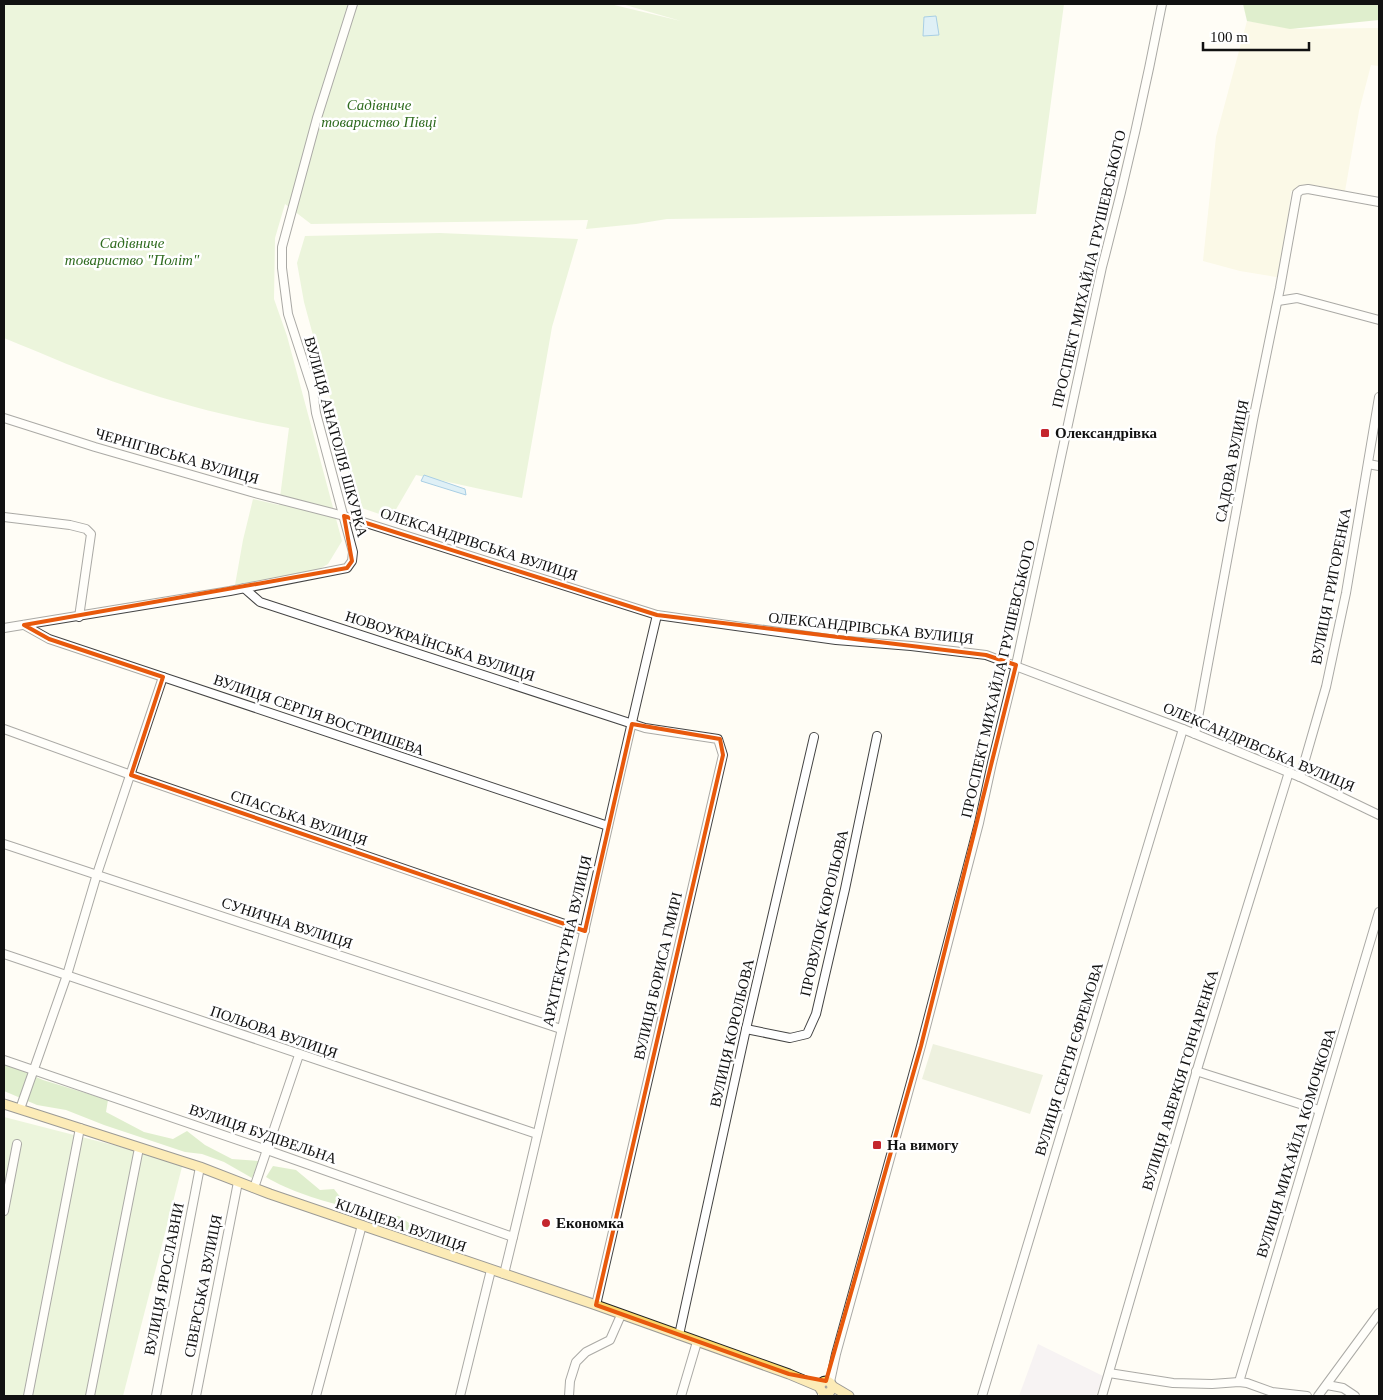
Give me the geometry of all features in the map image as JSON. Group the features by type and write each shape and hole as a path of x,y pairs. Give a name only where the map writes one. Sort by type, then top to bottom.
{"main road":[{"name":"КІЛЬЦЕВА ВУЛИЦЯ","path":"4,1104 200,1167 254,1188 596,1305 845,1396"},
{"name":"КІЛЬЦЕВА ВУЛИЦЯ","path":"826,1389 849,1396"}],"street":[{"name":"ВУЛИЦЯ АНАТОЛІЯ ШКУРКА","path":"4,628 244,588 347,568 352,561 354,552 316,413 312,391 288,314 282,268 282,247 310,141 353,4"},
{"name":"ПРОСПЕКТ МИХАЙЛА ГРУШЕВСЬКОГО","path":"826,1389 980,823 1102,267 1119,205 1144,95 1162,4"},
{"name":"САДОВА ВУЛИЦЯ","path":"1195,734 1297,193 1308,189 1379,202"},
{"path":"1278,301 1297,298 1379,320"},
{"name":"ВУЛИЦЯ ГРИГОРЕНКА","path":"1300,777 1326,687 1346,592 1379,397"},
{"name":"ЧЕРНІГІВСЬКА ВУЛИЦЯ","path":"4,418 205,479 344,516"},
{"path":"1368,464 1379,466"},
{"name":"ОЛЕКСАНДРІВСЬКА ВУЛИЦЯ","path":"344,516 657,615 836,640 986,655 1183,729 1289,772 1379,815"},
{"path":"4,517 70,525 86,529 91,534 80,616"},
{"name":"НОВОУКРАЇНСЬКА ВУЛИЦЯ","path":"244,588 260,602 632,724"},
{"name":"АРХІТЕКТУРНА ВУЛИЦЯ","path":"504,1274 561,1029 586,931 608,826 657,615"},
{"name":"ВУЛИЦЯ СЕРГІЯ ВОСТРИШЕВА","path":"24,625 48,639 608,826"},
{"path":"20,1108 67,975 97,874 163,677"},
{"name":"ВУЛИЦЯ БОРИСА ГМИРІ","path":"596,1305 723,755 718,739 645,728 632,724"},
{"name":"СПАССЬКА ВУЛИЦЯ","path":"4,729 131,775 586,931"},
{"name":"ВУЛИЦЯ СЕРГІЯ ЄФРЕМОВА","path":"982,1396 1183,729"},
{"name":"ПРОВУЛОК КОРОЛЬОВА","path":"746,1029 790,1038 807,1034 810,1028 816,1014 845,889 876,736"},
{"name":"ВУЛИЦЯ КОРОЛЬОВА","path":"679,1336 746,1029 814,738"},
{"name":"ВУЛИЦЯ АВЕРКІЯ ГОНЧАРЕНКА","path":"1102,1396 1196,1071 1289,772"},
{"name":"СУНИЧНА ВУЛИЦЯ","path":"4,844 561,1029"},
{"name":"ВУЛИЦЯ МИХАЙЛА КОМОЧКОВА","path":"1240,1382 1379,912"},
{"name":"ПОЛЬОВА ВУЛИЦЯ","path":"4,954 537,1134"},
{"path":"254,1188 299,1055"},
{"name":"ВУЛИЦЯ БУДІВЕЛЬНА","path":"4,1060 513,1237"},
{"path":"1196,1071 1319,1110"},
{"path":"28,1396 80,1128"},
{"path":"4,1211 16,1144"},
{"path":"90,1396 139,1148"},
{"name":"ВУЛИЦЯ ЯРОСЛАВНИ","path":"156,1396 200,1167"},
{"name":"СІВЕРСЬКА ВУЛИЦЯ","path":"196,1396 238,1182"},
{"path":"316,1396 362,1225"},
{"path":"460,1396 491,1270"},
{"path":"1318,1396 1379,1313"},
{"path":"569,1396 570,1381 576,1362 586,1352 610,1340 621,1315"},
{"path":"681,1396 697,1342"},
{"path":"1109,1373 1173,1383 1212,1384 1240,1382 1272,1392 1307,1396"},
{"path":"1327,1385 1343,1388 1355,1396"}],"highlighted area":[{"path":"344,516 657,615 986,655 1016,665 921,1046 826,1381 789,1374 596,1305 723,755 720,739 632,724 585,931 131,775 163,677 49,639 24,625 329,572 347,568 352,561"}],"shaded area":[{"path":"1247,21 1298,29 1379,28 1379,66 1371,65 1359,111 1345,191 1291,191 1282,278 1240,271 1203,261 1216,137"},
{"path":"1038,1344 1103,1376 1096,1396 1019,1396"}],"green space":[{"name":"Садівниче товариство Півці","path":"4,4 610,4 681,21 622,4 1064,4 1036,214 667,219 586,229 588,220 311,224 285,204 275,238 274,299 287,336 342,541 328,564 316,571 235,585 253,499 279,505 289,428 248,420 149,394 97,376 4,338"},
{"path":"1243,4 1379,5 1379,20 1290,29 1247,21"},
{"path":"440,233 578,239 552,327 522,498 416,475 391,518 356,506 337,424 304,302 297,263 305,236"},
{"path":"933,1044 1043,1075 1030,1114 922,1079"},
{"path":"4,1063 43,1080 108,1100 106,1112 144,1132 173,1139 187,1131 205,1145 232,1159 259,1161 252,1178 224,1162 202,1154 185,1152 66,1110 37,1105 4,1091"},
{"path":"4,1117 183,1163 123,1396 4,1396"},
{"path":"273,1166 296,1170 320,1190 334,1189 348,1207 306,1195 275,1182 266,1177"},
{"path":"368,1210 386,1216 399,1216 416,1228 424,1228 436,1234 453,1238 446,1243 408,1231 367,1215"}],"water":[{"path":"936,16 939,35 923,36 924,17"},
{"path":"424,475 465,489 466,495 421,481"}],"place":[{"name":"Олександрівка","path":"1045,433"},
{"name":"На вимогу","path":"877,1145"},
{"name":"Економка","path":"546,1223"}],"park label":[{"name":"Садівниче товариство \"Політ\"","path":"132,252"}]}
